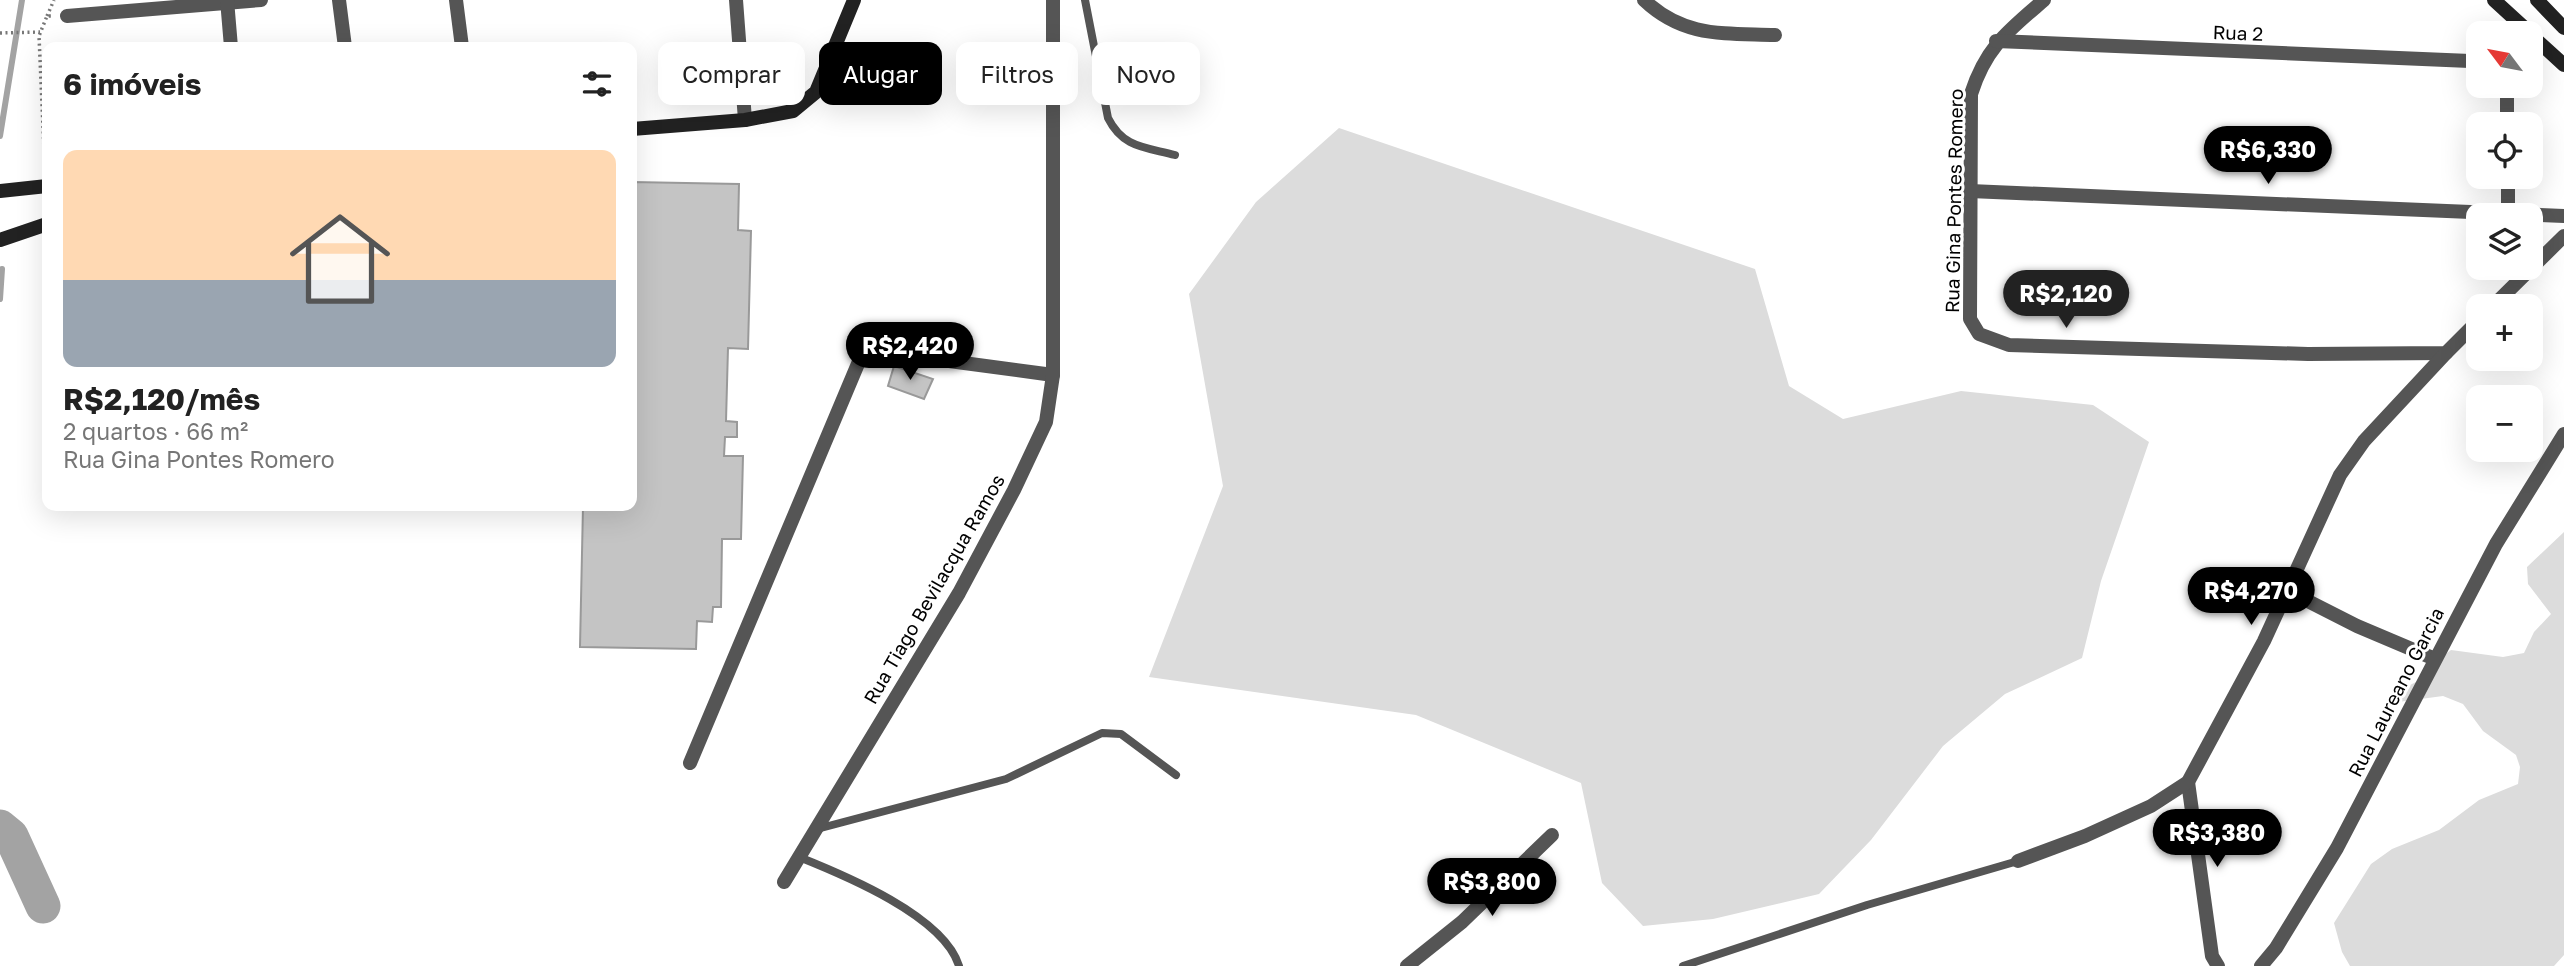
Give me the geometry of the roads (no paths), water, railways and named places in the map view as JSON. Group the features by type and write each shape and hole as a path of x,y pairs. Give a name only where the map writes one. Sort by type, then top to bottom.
{"main road":[{"path":"637,129 745,120 793,111 816,92 854,0"},
{"path":"2494,0 2516,21"},
{"path":"2537,0 2564,28"},
{"path":"2543,46 2564,65"},
{"path":"0,191 42,186"},
{"path":"0,240 42,226"}],"street":[{"path":"67,16 261,0"},
{"path":"340,0 344,42"},
{"path":"456,0 461,42"},
{"path":"736,0 745,120"},
{"name":"Rua Tiago Bevilacqua Ramos","path":"784,882 959,593 1014,490 1046,422 1053,375 1054,0"},
{"path":"1644,0 1662,17 1679,26 1702,32 1775,35"},
{"name":"Rua Gina Pontes Romero","path":"2044,0 1996,41 1979,68 1971,94 1970,319 1979,334 2009,345 2294,354 2446,353"},
{"path":"227,1 231,42"},
{"name":"Rua 2","path":"1996,41 2466,61"},
{"path":"1970,191 2466,212"},
{"path":"2543,215 2564,216"},
{"path":"2505,294 2564,236"},
{"path":"2018,861 2151,806 2188,782 2232,704 2340,475 2364,441 2466,333"},
{"path":"690,763 860,359 874,351 1053,375"},
{"name":"Rua Laureano Garcia","path":"2261,966 2276,948 2337,848 2496,544 2564,433"},
{"path":"2286,590 2357,626 2435,659"},
{"path":"2188,782 2212,956 2218,966"},
{"path":"1407,966 1462,922 1552,835"}],"lane":[{"path":"1085,0 1108,118 1116,134 1124,141 1175,155"},
{"path":"815,830 1006,779 1102,733 1121,734 1176,775"},
{"path":"799,857 867,885 938,933 959,966"},
{"path":"1683,966 1867,905 2018,861"}],"waterway":[{"path":"0,136 22,0"},
{"path":"0,299 2,269"},
{"path":"0,827 11,836 43,906"}]}
